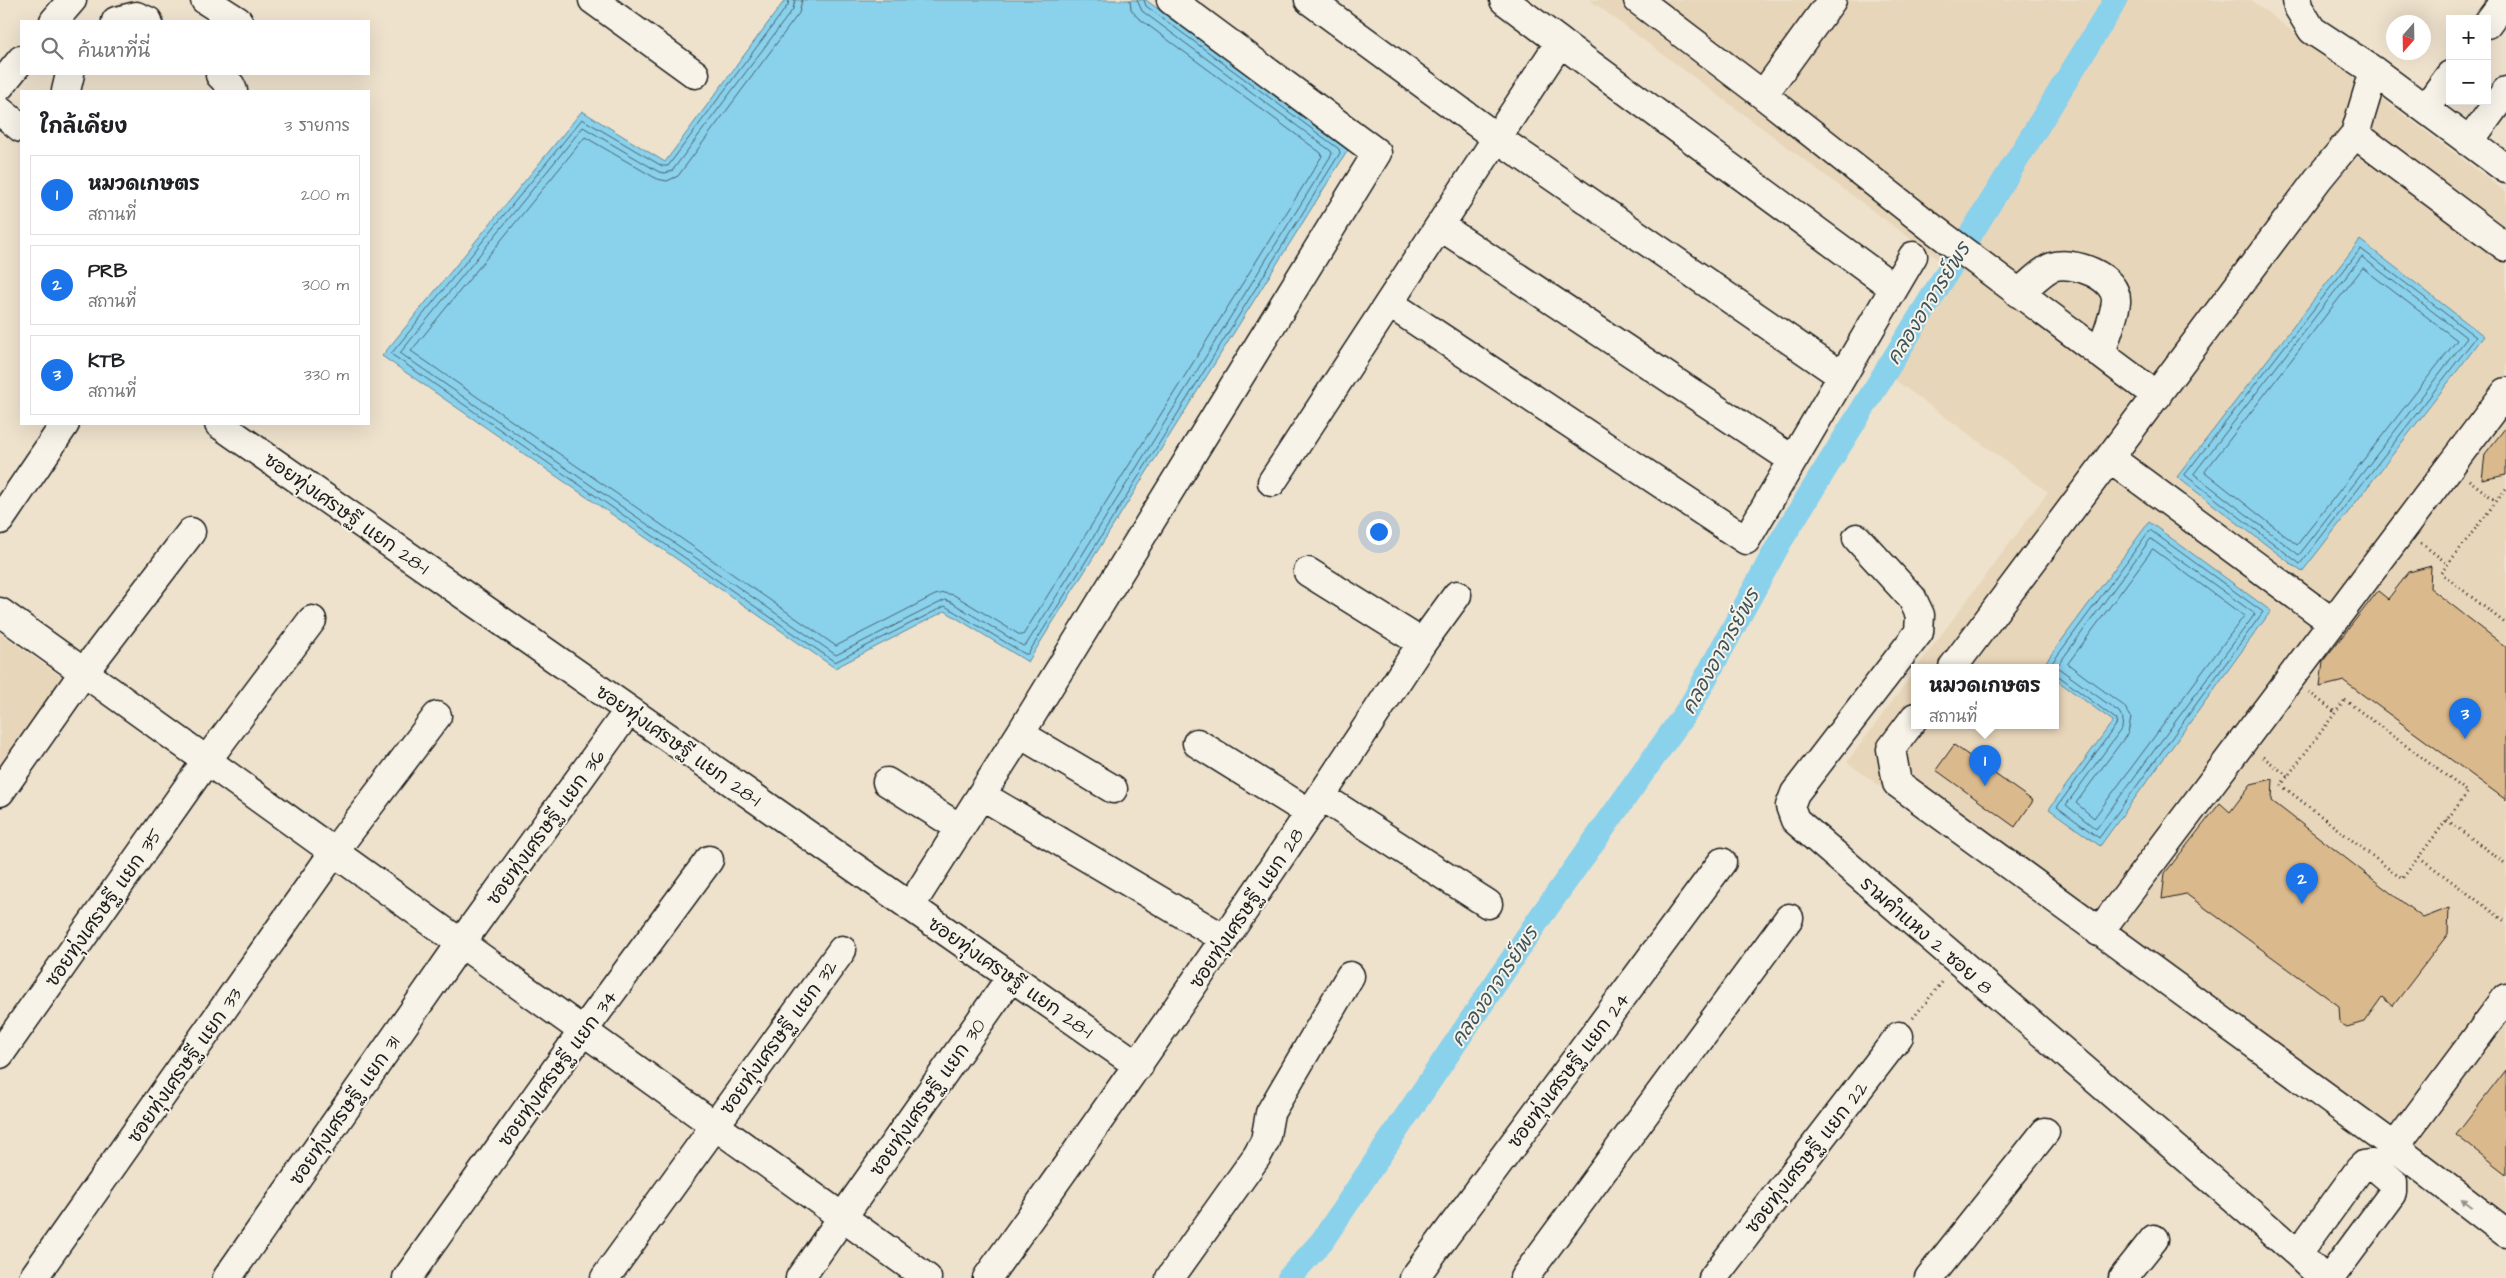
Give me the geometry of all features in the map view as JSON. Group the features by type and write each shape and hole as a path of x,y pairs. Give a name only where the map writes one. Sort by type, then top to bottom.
{"street":[{"path":"55,20 72,0"},
{"path":"205,0 236,20"},
{"path":"593,0 695,74"},
{"path":"910,907 1020,734 1377,152 1171,0"},
{"path":"1309,0 1497,138 1842,376"},
{"path":"1504,0 1894,288"},
{"path":"1638,0 1763,95 1931,228 2157,396"},
{"path":"1763,95 1832,0"},
{"path":"2491,19 2505,0"},
{"path":"2290,2 2312,30 2374,71 2506,169"},
{"path":"120,20 136,16 146,20"},
{"path":"1272,482 1560,42"},
{"path":"0,86 20,61"},
{"path":"1955,664 2318,179 2355,134 2374,71"},
{"path":"66,90 70,75"},
{"path":"2425,109 2446,80"},
{"path":"2469,142 2506,91"},
{"path":"0,111 20,127"},
{"path":"2355,134 2506,247"},
{"path":"1440,226 1793,460"},
{"path":"1389,303 1746,540 1913,256"},
{"path":"2018,293 2052,267 2074,266 2099,275 2111,284 2116,300 2101,354"},
{"path":"2099,932 2506,392"},
{"path":"0,520 64,425"},
{"name":"ซอยทุ่งเศรษฐี แยก 28-1","path":"220,425 1139,1066"},
{"path":"2110,458 2332,622"},
{"path":"0,792 84,672 191,532"},
{"name":"รามคำแหง 2 ซอย 8","path":"1857,538 1912,598 1920,614 1919,632 1795,793 1790,806 1795,820 2298,1254 2323,1278"},
{"path":"1308,572 1422,643"},
{"name":"ซอยทุ่งเศรษฐี แยก 28","path":"987,1278 1139,1066 1316,806 1422,643 1457,596"},
{"path":"0,612 928,1278"},
{"name":"ซอยทุ่งเศรษฐี แยก 35","path":"0,1054 207,760 312,620"},
{"name":"ซอยทุ่งเศรษฐี แยก 36","path":"461,943 629,710"},
{"name":"ซอยทุ่งเศรษฐี แยก 33","path":"33,1278 334,852 438,716"},
{"path":"1911,722 1891,749 1897,783 2506,1232"},
{"path":"1020,734 1112,789"},
{"path":"1197,743 1316,806 1488,904"},
{"path":"887,782 960,828"},
{"path":"981,795 1225,940"},
{"name":"ซอยทุ่งเศรษฐี แยก 34","path":"407,1278 583,1031 709,860"},
{"name":"ซอยทุ่งเศรษฐี แยก 24","path":"1414,1278 1722,862"},
{"path":"1524,1278 1789,918"},
{"name":"ซอยทุ่งเศรษฐี แยก 31","path":"227,1278 461,943"},
{"name":"ซอยทุ่งเศรษฐี แยก 32","path":"605,1278 842,950"},
{"path":"1170,1278 1257,1156 1265,1141 1270,1113 1350,976"},
{"name":"ซอยทุ่งเศรษฐี แยก 30","path":"800,1278 844,1218 1010,977"},
{"path":"2394,1148 2506,998"},
{"name":"ซอยทุ่งเศรษฐี แยก 22","path":"1713,1278 1899,1036"},
{"path":"1928,1278 2045,1132"},
{"path":"2298,1254 2359,1170 2364,1165 2372,1164 2393,1182 2393,1193 2330,1278"},
{"path":"2123,1278 2154,1239"}],"path":[{"path":"2450,466 2496,501"},
{"path":"2506,489 2441,573 2506,624"},
{"path":"2402,530 2448,564"},
{"path":"2290,678 2336,713"},
{"path":"2345,700 2468,792 2402,879 2281,785 2288,776 2345,700"},
{"path":"2242,741 2288,776"},
{"path":"2447,820 2506,864"},
{"path":"2419,857 2506,922"},
{"path":"1899,1036 1959,962"}],"shaded area":[{"path":"1590,0 2251,0 2506,192 2506,1249 1847,762 1911,676 1911,729 2059,729 2059,664 1919,664 2048,492 1892,378 1959,275"},
{"path":"0,633 66,680 0,773"}],"water":[{"path":"785,0 1146,0 1348,150 1028,662 945,611 835,668 382,356 582,111 665,162"},
{"path":"2360,240 2484,336 2302,572 2177,477"},
{"path":"2149,522 2271,611 2100,846 2049,809 2113,721 2059,682 2059,664 2044,664"}],"building":[{"path":"2506,427 2506,475 2482,480 2485,454"},
{"path":"2431,566 2430,588 2506,647 2506,800 2344,681 2320,687 2323,661 2378,591 2388,599 2409,572"},
{"path":"1954,745 2033,801 2015,827 1936,770"},
{"path":"2273,779 2272,801 2423,918 2449,908 2448,934 2393,1006 2382,997 2364,1022 2347,1027 2340,1023 2339,1006 2186,894 2162,899 2165,873 2220,803 2230,812 2251,784"},
{"path":"2506,1070 2506,1174 2456,1135"}],"waterway":[{"name":"คลองอาจารย์พร","path":"1289,1278 1322,1241 1541,916 1691,705 1780,542 2116,0"}],"place":[{"name":"KTB","path":"2465,739"},
{"name":"หมวดเกษตร","path":"1985,786"},
{"name":"PRB","path":"2302,904"}]}
